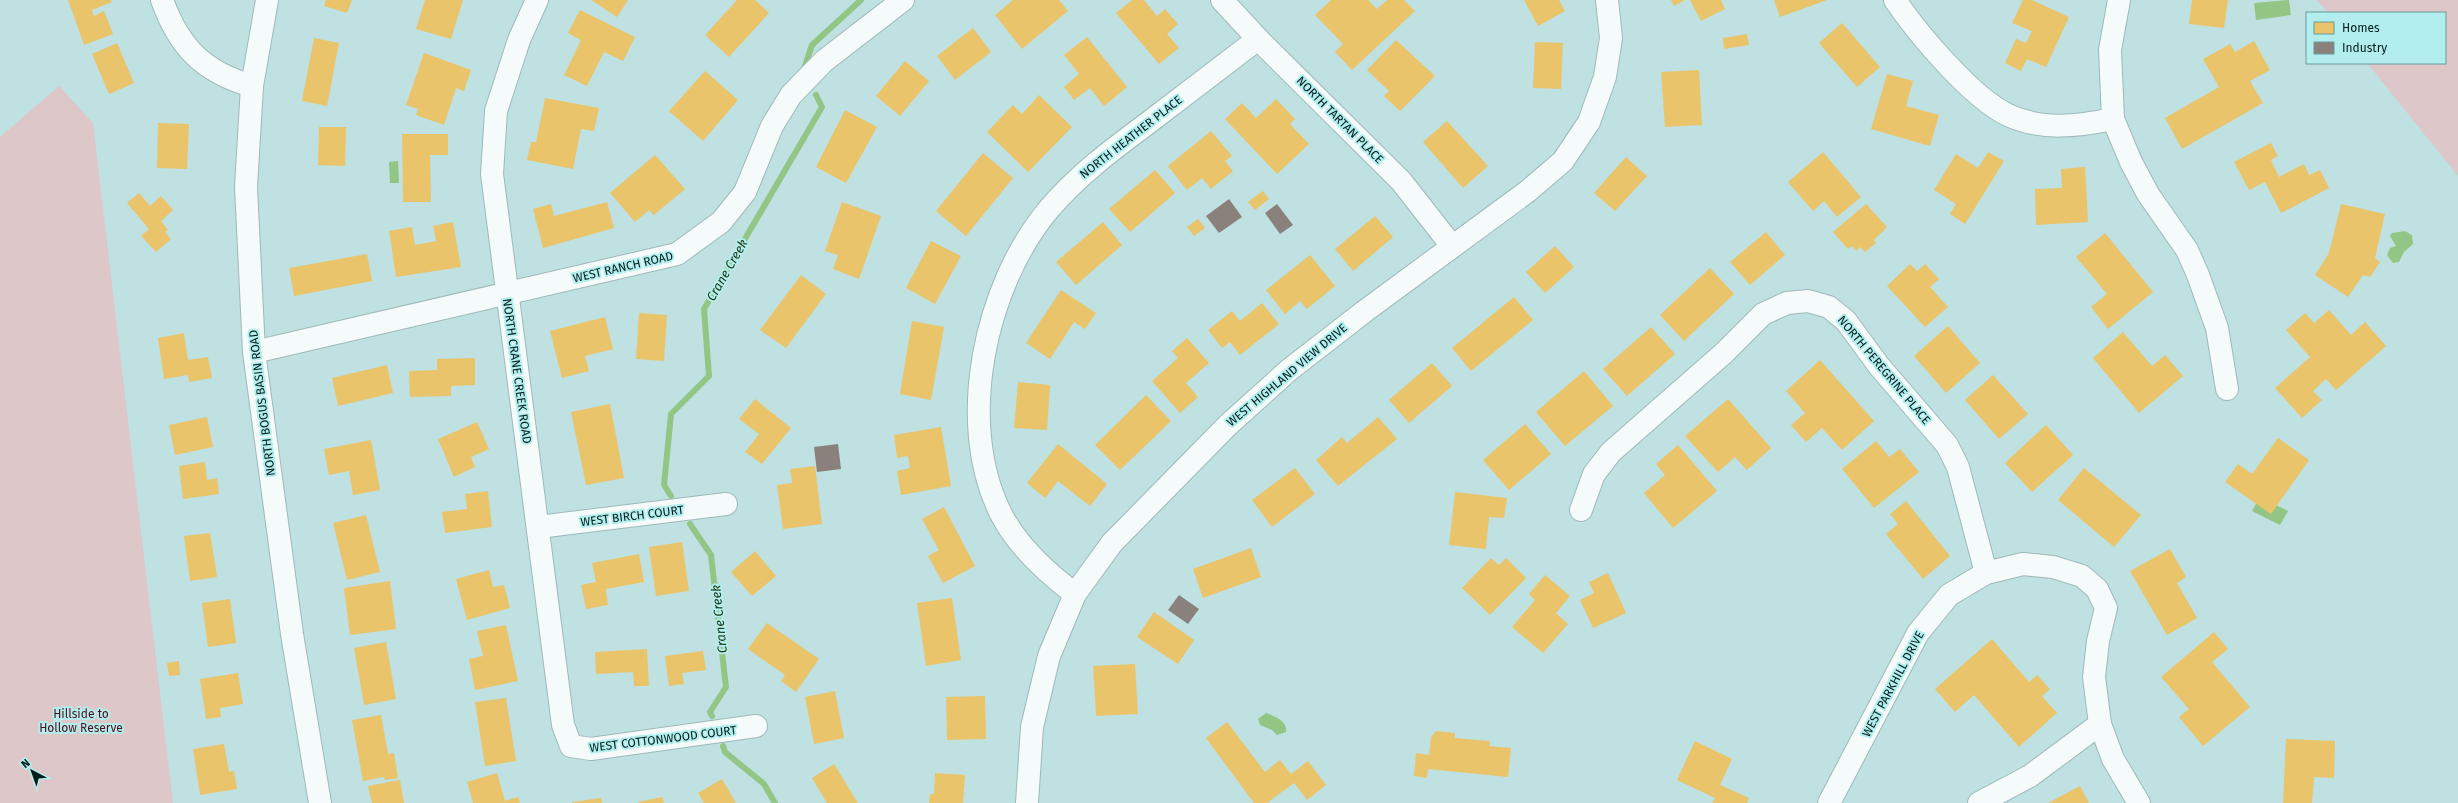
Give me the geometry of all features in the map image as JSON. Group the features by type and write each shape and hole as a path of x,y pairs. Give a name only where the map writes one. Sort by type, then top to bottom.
{"street":[{"path":"162,0 172,26 182,43 209,66 230,80 252,86"},
{"name":"NORTH BOGUS BASIN ROAD","path":"267,0 252,86 246,187 254,352 292,634 320,803"},
{"name":"NORTH CRANE CREEK ROAD","path":"537,0 519,40 496,111 492,174 563,725 571,746"},
{"name":"WEST RANCH ROAD","path":"254,352 677,254 721,222 745,192 772,126 790,95 824,61 903,0"},
{"name":"NORTH TARTAN PLACE","path":"1222,0 1258,39 1401,181 1452,246"},
{"name":"WEST HIGHLAND VIEW DRIVE","path":"1027,803 1032,727 1048,656 1075,594 1112,543 1228,425 1290,370 1528,190 1563,161 1590,122 1605,77 1611,38 1607,0"},
{"path":"1895,0 1935,51 1977,93 2008,115 2042,125 2075,127 2113,119"},
{"path":"2119,0 2110,50 2113,119 2134,168 2148,194 2187,250 2198,275 2217,328 2227,389"},
{"name":"NORTH HEATHER PLACE","path":"1075,594 1055,579 1027,552 1002,515 985,470 978,397 989,326 1014,261 1049,209 1090,167 1258,39"},
{"name":"NORTH PEREGRINE PLACE","path":"1581,510 1594,474 1611,452 1724,353 1763,314 1786,303 1808,301 1829,307 1846,321 1879,366 1947,445 1958,467 1986,572"},
{"name":"WEST BIRCH COURT","path":"538,527 726,504"},
{"name":"WEST PARKHILL DRIVE","path":"1829,803 1918,632 1949,595 1986,572 2023,564 2053,568 2082,576 2097,589 2106,608 2098,641 2094,677 2100,724 2113,759 2139,803"},
{"path":"1979,803 2030,776 2100,724"},
{"name":"WEST COTTONWOOD COURT","path":"571,746 591,749 756,726"}],"green space":[{"path":"2317,0 2458,0 2458,176 2368,64 2446,64 2446,12 2327,12"},
{"name":"Hillside to Hollow Reserve","path":"59,86 93,123 173,803 0,803 0,137"}],"shaded area":[{"path":"2289,0 2291,15 2256,20 2254,3"},
{"path":"398,161 399,183 390,183 389,162"},
{"path":"2405,231 2412,235 2413,244 2404,252 2399,262 2393,263 2387,255 2390,248 2396,246 2390,236 2392,233"},
{"path":"2257,502 2272,503 2288,511 2280,525 2252,511"},
{"path":"1266,713 1283,722 1286,732 1277,735 1272,730 1260,725 1258,719"}],"building: Homes":[{"path":"68,0 111,0 112,2 92,10 94,16 104,11 113,34 84,45"},
{"path":"326,0 352,0 347,13 324,6"},
{"path":"425,0 463,0 451,39 416,29"},
{"path":"591,0 628,0 617,17"},
{"path":"737,0 755,0 769,13 729,57 705,35"},
{"path":"1013,0 1059,0 1068,11 1022,49 995,15"},
{"path":"1132,0 1144,0 1157,16 1165,9 1178,24 1167,34 1179,48 1159,64 1116,13"},
{"path":"1331,0 1368,0 1377,9 1387,0 1404,0 1415,11 1352,70 1335,52 1343,44 1315,15"},
{"path":"1524,0 1559,0 1565,11 1538,26"},
{"path":"1671,0 1685,0 1674,6"},
{"path":"1690,0 1721,0 1725,9 1701,21"},
{"path":"1774,0 1827,0 1780,17"},
{"path":"2023,0 2032,0 2069,17 2046,67 2027,59 2021,71 2005,63 2016,39 2026,43 2032,31 2012,23"},
{"path":"2192,0 2228,0 2224,28 2189,24"},
{"path":"580,10 635,37 623,61 604,52 587,86 564,75 581,40 568,33"},
{"path":"1842,23 1880,67 1857,87 1819,43"},
{"path":"973,28 991,52 955,80 937,56"},
{"path":"1747,34 1749,45 1724,49 1723,38"},
{"path":"1087,37 1127,87 1104,106 1090,88 1074,100 1064,87 1079,74 1064,55"},
{"path":"314,38 339,43 327,106 302,101"},
{"path":"1396,40 1435,76 1400,111 1384,96 1389,91 1367,70"},
{"path":"2254,41 2270,70 2250,81 2263,103 2182,149 2165,118 2219,87 2203,59 2230,44 2235,52"},
{"path":"1535,42 1563,43 1561,89 1533,88"},
{"path":"117,43 134,83 109,94 92,54"},
{"path":"424,53 471,70 464,91 456,88 444,125 416,115 418,109 406,105"},
{"path":"905,61 929,81 900,116 876,96"},
{"path":"1699,70 1702,125 1665,127 1661,72"},
{"path":"705,71 738,100 703,141 669,111"},
{"path":"1887,74 1913,81 1906,106 1939,115 1930,146 1871,129"},
{"path":"1039,95 1072,127 1028,172 987,132 1013,105 1022,114"},
{"path":"545,98 599,108 594,131 581,129 573,169 527,160 531,142 536,142"},
{"path":"1276,99 1295,119 1290,124 1309,144 1277,174 1225,119 1242,103 1256,118"},
{"path":"845,110 877,127 846,183 816,167"},
{"path":"1447,121 1488,166 1463,188 1423,142"},
{"path":"158,123 189,124 187,169 157,168"},
{"path":"319,127 346,127 345,166 318,165"},
{"path":"1211,131 1232,156 1225,161 1233,171 1211,189 1202,178 1187,190 1168,166"},
{"path":"402,134 448,134 448,155 430,155 431,202 403,202"},
{"path":"2271,143 2278,156 2271,160 2279,177 2304,164 2309,175 2320,170 2329,188 2281,213 2265,182 2249,190 2234,162"},
{"path":"1823,152 1861,197 1837,217 1824,201 1813,211 1788,182"},
{"path":"1988,152 2004,161 1965,224 1950,214 1956,204 1934,190 1956,154 1978,168"},
{"path":"983,153 1013,178 966,236 936,211"},
{"path":"655,155 685,189 654,215 649,210 635,222 610,193"},
{"path":"1626,157 1647,176 1615,211 1594,193"},
{"path":"2085,167 2088,222 2036,225 2035,189 2062,188 2061,169"},
{"path":"1155,170 1175,193 1130,232 1109,209"},
{"path":"1263,191 1269,199 1255,210 1248,202"},
{"path":"139,193 150,206 161,196 173,210 161,221 168,230 165,232 171,239 156,252 141,236 149,229 127,203"},
{"path":"607,202 614,228 543,248 533,209 551,204 554,216"},
{"path":"842,202 881,216 859,279 833,269 838,255 825,251"},
{"path":"1866,204 1887,227 1874,240 1876,243 1865,252 1860,247 1856,251 1852,246 1848,249 1833,232"},
{"path":"2341,204 2385,214 2375,258 2380,262 2370,277 2363,275 2348,297 2315,275 2329,253"},
{"path":"1375,216 1393,237 1353,271 1335,249"},
{"path":"1198,219 1205,228 1194,236 1187,227"},
{"path":"453,222 461,267 396,277 389,231 412,227 415,245 436,241 433,226"},
{"path":"1103,222 1122,245 1076,285 1056,262"},
{"path":"1766,232 1785,255 1750,285 1730,262"},
{"path":"2105,233 2153,292 2108,329 2091,307 2107,294 2076,257"},
{"path":"931,241 961,256 935,304 906,288"},
{"path":"1555,246 1574,267 1545,293 1526,272"},
{"path":"367,254 372,281 294,296 289,268"},
{"path":"1310,255 1335,286 1307,309 1300,301 1285,314 1266,290"},
{"path":"1910,264 1917,271 1925,264 1939,279 1930,287 1948,307 1925,327 1887,286"},
{"path":"1710,268 1734,294 1684,341 1660,315"},
{"path":"801,275 826,294 786,348 760,330"},
{"path":"1061,290 1096,313 1085,329 1074,322 1050,359 1026,343"},
{"path":"1514,297 1533,320 1471,371 1452,348"},
{"path":"1262,303 1279,324 1240,355 1230,342 1222,348 1208,330 1232,311 1240,321"},
{"path":"2329,310 2351,335 2365,322 2386,346 2336,390 2326,379 2313,391 2322,400 2302,418 2275,388 2310,357 2286,330 2305,313 2314,323"},
{"path":"639,313 667,315 664,361 636,359"},
{"path":"605,317 613,349 585,356 589,371 562,378 550,331"},
{"path":"912,321 944,327 931,400 900,394"},
{"path":"1948,326 1980,363 1946,393 1914,356"},
{"path":"1651,327 1675,354 1627,396 1603,369"},
{"path":"2123,332 2152,366 2165,355 2183,376 2139,413 2093,358"},
{"path":"184,333 188,360 208,357 212,378 189,382 188,375 164,379 158,338"},
{"path":"1187,338 1209,363 1186,383 1198,397 1180,413 1152,381 1178,358 1172,351"},
{"path":"475,358 475,385 451,386 451,396 410,397 409,371 437,370 437,359"},
{"path":"1820,360 1874,421 1842,450 1822,428 1806,442 1791,425 1805,413 1786,391"},
{"path":"1432,363 1452,386 1409,423 1389,400"},
{"path":"387,365 393,393 338,406 332,378"},
{"path":"1584,371 1613,406 1565,446 1536,412"},
{"path":"1993,375 2028,414 1999,439 1965,400"},
{"path":"1018,382 1050,385 1047,430 1014,428"},
{"path":"1146,395 1171,421 1120,470 1095,445"},
{"path":"755,399 791,428 762,464 745,452 759,434 739,419"},
{"path":"1728,399 1771,448 1747,470 1735,457 1718,472 1685,436"},
{"path":"610,404 624,478 586,485 571,412"},
{"path":"207,417 213,447 175,455 169,425"},
{"path":"1378,417 1397,439 1338,486 1316,460 1342,437 1347,443"},
{"path":"477,422 489,449 471,457 475,467 454,477 438,439"},
{"path":"1525,424 1551,454 1509,490 1483,460"},
{"path":"2046,425 2073,455 2032,492 2005,463"},
{"path":"941,427 951,486 901,495 897,471 910,468 908,456 897,458 894,435"},
{"path":"2278,438 2309,460 2271,514 2225,482 2238,464 2252,474"},
{"path":"371,440 380,490 353,495 349,471 329,475 324,449"},
{"path":"1876,441 1889,457 1900,449 1919,472 1874,508 1842,469"},
{"path":"1058,444 1107,484 1090,506 1058,481 1045,498 1027,483"},
{"path":"1678,445 1717,491 1673,528 1644,493 1665,475 1656,464"},
{"path":"205,462 207,480 217,478 219,494 183,499 179,466"},
{"path":"815,466 822,524 783,529 777,485 792,483 790,469"},
{"path":"1295,468 1315,494 1272,527 1252,500"},
{"path":"2084,468 2141,515 2114,547 2058,500"},
{"path":"488,491 492,527 445,533 442,512 467,509 465,494"},
{"path":"1455,492 1507,498 1504,518 1489,517 1486,549 1449,545"},
{"path":"1906,501 1950,556 1923,579 1886,534 1898,524 1890,514"},
{"path":"944,507 975,566 943,583 928,556 939,550 922,519"},
{"path":"366,515 380,572 347,580 333,523"},
{"path":"210,533 217,577 190,581 184,536"},
{"path":"682,542 689,591 656,596 649,547"},
{"path":"1251,548 1261,577 1203,598 1193,569"},
{"path":"2170,549 2186,577 2177,583 2197,618 2167,635 2130,571"},
{"path":"755,551 776,576 752,596 731,572"},
{"path":"639,554 644,582 606,589 608,605 586,609 581,585 596,582 592,563"},
{"path":"1491,558 1499,565 1506,558 1526,578 1490,615 1462,588"},
{"path":"489,570 493,587 504,585 510,608 467,620 456,579"},
{"path":"1608,573 1626,613 1593,628 1580,600 1594,593 1589,582"},
{"path":"1545,575 1570,596 1556,613 1568,624 1543,653 1512,627 1535,600 1529,594"},
{"path":"390,581 396,629 350,635 344,588"},
{"path":"952,598 961,660 926,666 917,603"},
{"path":"230,599 236,643 208,647 202,603"},
{"path":"1154,612 1194,640 1178,664 1137,637"},
{"path":"767,623 819,659 796,692 781,681 785,675 748,649"},
{"path":"506,625 518,681 475,690 469,659 483,656 477,631"},
{"path":"2214,632 2228,649 2212,662 2250,707 2203,746 2179,717 2189,709 2161,677"},
{"path":"1992,639 2029,682 2037,675 2050,689 2042,696 2057,713 2019,747 1974,695 1955,712 1935,689"},
{"path":"386,642 396,699 364,705 354,648"},
{"path":"647,649 649,686 634,686 633,672 596,674 595,652"},
{"path":"703,651 706,670 682,673 684,684 669,686 665,656"},
{"path":"179,661 180,675 169,676 167,663"},
{"path":"1135,664 1138,714 1096,716 1093,666"},
{"path":"238,673 243,704 220,708 221,717 206,719 200,679"},
{"path":"835,691 844,738 814,744 805,697"},
{"path":"985,696 986,739 947,740 946,697"},
{"path":"506,698 516,761 485,766 475,702"},
{"path":"381,715 388,754 394,753 398,778 385,780 384,777 363,781 352,720"},
{"path":"1227,722 1265,772 1280,760 1291,774 1308,761 1326,785 1307,800 1294,783 1267,803 1254,803 1206,738"},
{"path":"1436,731 1455,733 1455,738 1490,741 1489,746 1511,748 1508,777 1428,769 1427,778 1414,776 1416,753 1429,755 1431,737"},
{"path":"2286,739 2335,741 2334,778 2314,777 2312,803 2283,803"},
{"path":"1695,741 1732,759 1720,785 1749,798 1747,803 1712,803 1715,798 1677,780"},
{"path":"224,744 229,772 234,771 237,789 200,795 193,749"},
{"path":"834,764 858,803 827,803 812,778"},
{"path":"497,773 505,801 518,797 520,803 473,803 467,782"},
{"path":"935,773 965,775 963,803 929,803 930,794 934,794"},
{"path":"722,779 736,803 704,803 698,793"},
{"path":"400,780 404,803 372,803 368,786"},
{"path":"2080,786 2089,803 2048,803"},
{"path":"662,797 664,803 638,803 638,802"},
{"path":"601,798 602,803 572,803 572,802"}],"building: Industry":[{"path":"1229,199 1242,217 1219,233 1206,216"},
{"path":"1277,204 1293,225 1280,234 1265,213"},
{"path":"838,444 841,469 817,472 814,447"},
{"path":"1179,595 1199,609 1188,624 1168,610"}],"waterway":[{"name":"Crane Creek","path":"804,69 812,45 861,0"},
{"name":"Crane Creek","path":"671,496 664,485 671,414 709,376 704,309 822,107 816,95"},
{"name":"Crane Creek","path":"690,524 711,555 726,687 710,712 712,716"},
{"name":"Crane Creek","path":"723,746 725,752 764,784 775,803"}]}
